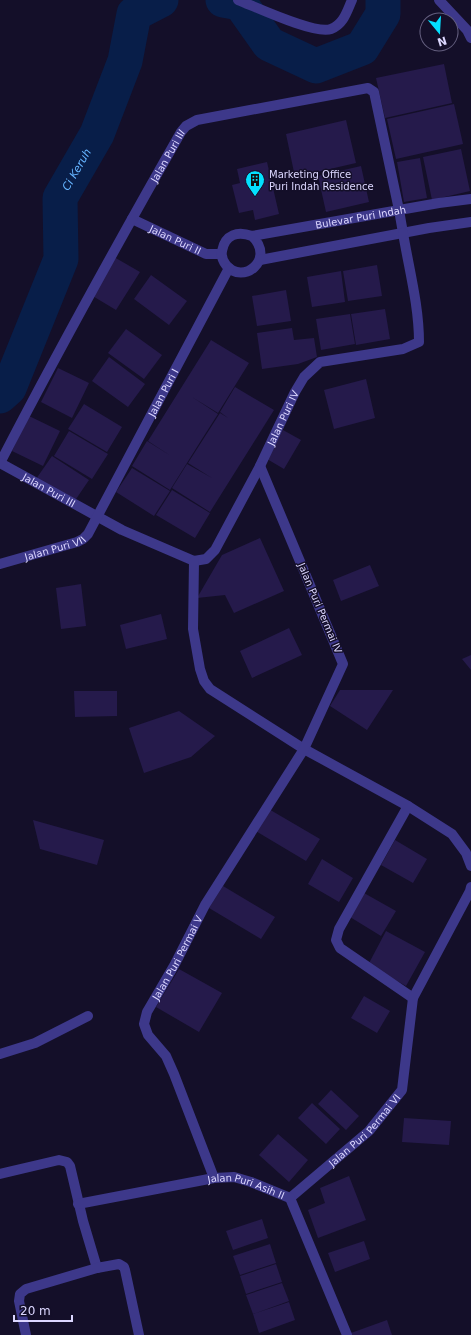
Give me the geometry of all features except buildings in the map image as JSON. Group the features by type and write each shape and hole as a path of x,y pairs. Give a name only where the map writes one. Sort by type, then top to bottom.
{"street":[{"path":"238,0 300,25 330,30 340,24 346,16 352,0"},
{"path":"439,0 467,30 471,38"},
{"name":"Jalan Puri III","path":"98,517 0,463 60,348 186,126 197,120 368,88 372,89 374,92 403,233"},
{"name":"Bulevar Puri Indah","path":"252,236 471,199"},
{"name":"Jalan Puri II","path":"132,219 206,254 221,254"},
{"path":"260,260 403,233 471,222"},
{"path":"244,233 252,236 257,241 261,254 260,260 254,268 246,272 237,272 229,268 221,254 223,246 228,238 235,234 244,233"},
{"name":"Jalan Puri IV","path":"194,561 206,559 215,550 260,466 295,392 304,377 320,362 403,348 419,342 415,302 403,233"},
{"name":"Jalan Puri I","path":"98,517 229,268"},
{"name":"Jalan Puri Permai IV","path":"260,466 343,664 304,749"},
{"path":"98,517 122,530 194,561 193,629 200,669 204,681 210,689 304,749 408,806 452,834 466,853 471,866"},
{"name":"Jalan Puri VII","path":"0,564 84,539 98,517"},
{"name":"Jalan Puri Permai V","path":"214,1178 166,1056 148,1035 144,1024 147,1012 175,964 205,905 304,749"},
{"path":"408,806 339,929 336,940 340,948 413,998 471,887"},
{"name":"Jalan Puri Permai VI","path":"290,1198 369,1131 402,1090 413,998"},
{"path":"0,1054 35,1043 88,1016"},
{"path":"0,1174 59,1160 67,1162 70,1166 78,1204 97,1268"},
{"name":"Jalan Puri Asih II","path":"78,1204 214,1178 234,1178 251,1182 290,1198 347,1335"},
{"path":"26,1335 19,1302 20,1294 26,1289 97,1268 119,1264 124,1267 139,1335"}],"waterway":[{"name":"Ci Keruh","path":"0,396 9,388 61,259 60,198 97,134 125,61 134,14 161,0"},
{"name":"Ci Keruh","path":"223,0 240,3 269,44 316,66 362,48 383,14 383,0"}],"place":[{"name":"Marketing Office Puri Indah Residence","path":"255,197"}]}
